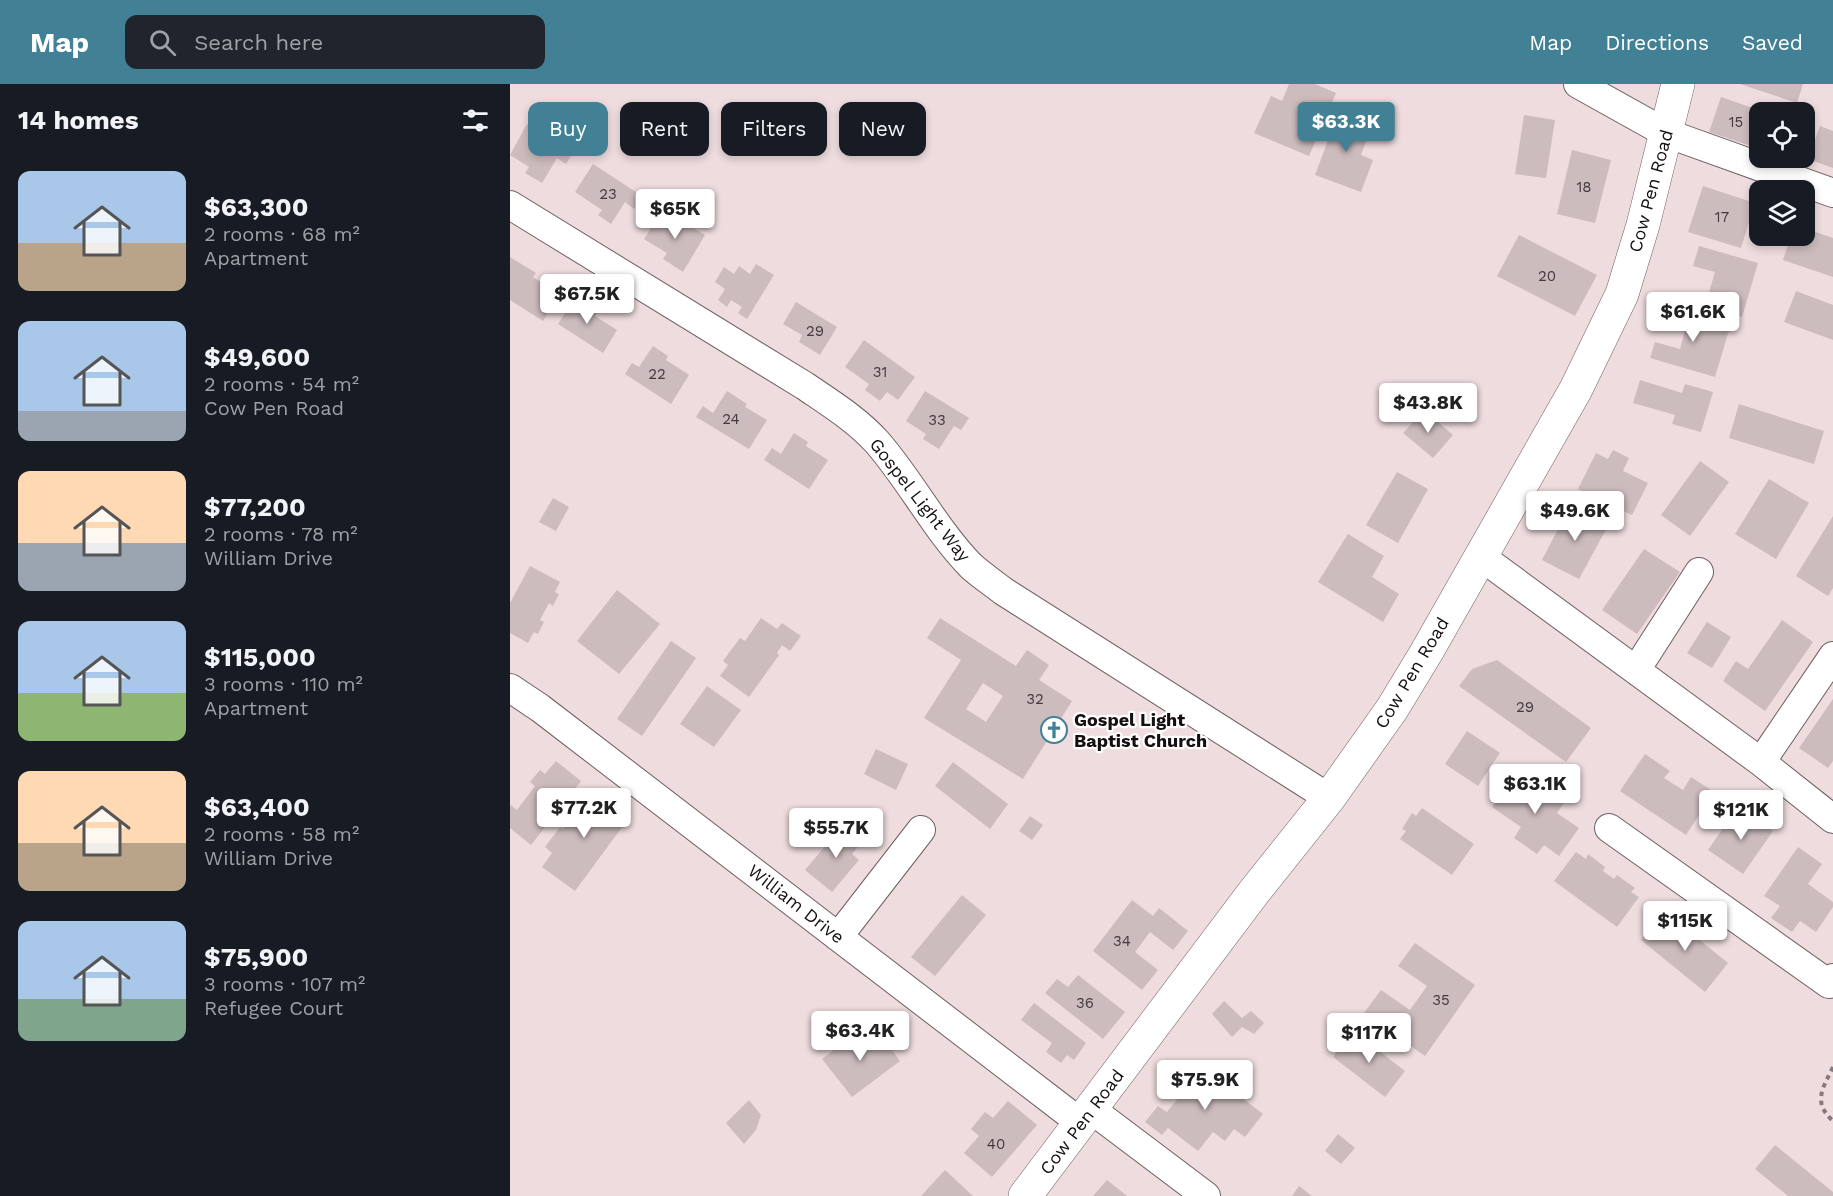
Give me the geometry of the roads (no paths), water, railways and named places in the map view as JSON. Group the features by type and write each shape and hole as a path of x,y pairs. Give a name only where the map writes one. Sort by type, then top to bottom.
{"main road":[{"name":"Cow Pen Road","path":"1025,1196 1254,892 1329,798 1392,709 1576,389 1622,294 1643,225 1678,84"}],"street":[{"path":"1578,84 1666,133 1833,193"},
{"name":"Gospel Light Way","path":"510,206 805,386 842,411 877,442 946,536 972,567 1011,596 1329,798"},
{"path":"1480,555 1761,762 1833,819"},
{"path":"1636,670 1699,572"},
{"path":"1761,762 1833,656"},
{"name":"William Drive","path":"510,688 540,708 838,937 1086,1116 1206,1196"},
{"path":"1609,828 1829,984 1833,978"},
{"path":"838,937 921,830"}],"place":[{"name":"Gospel Light Baptist Church","path":"1054,730"}]}
